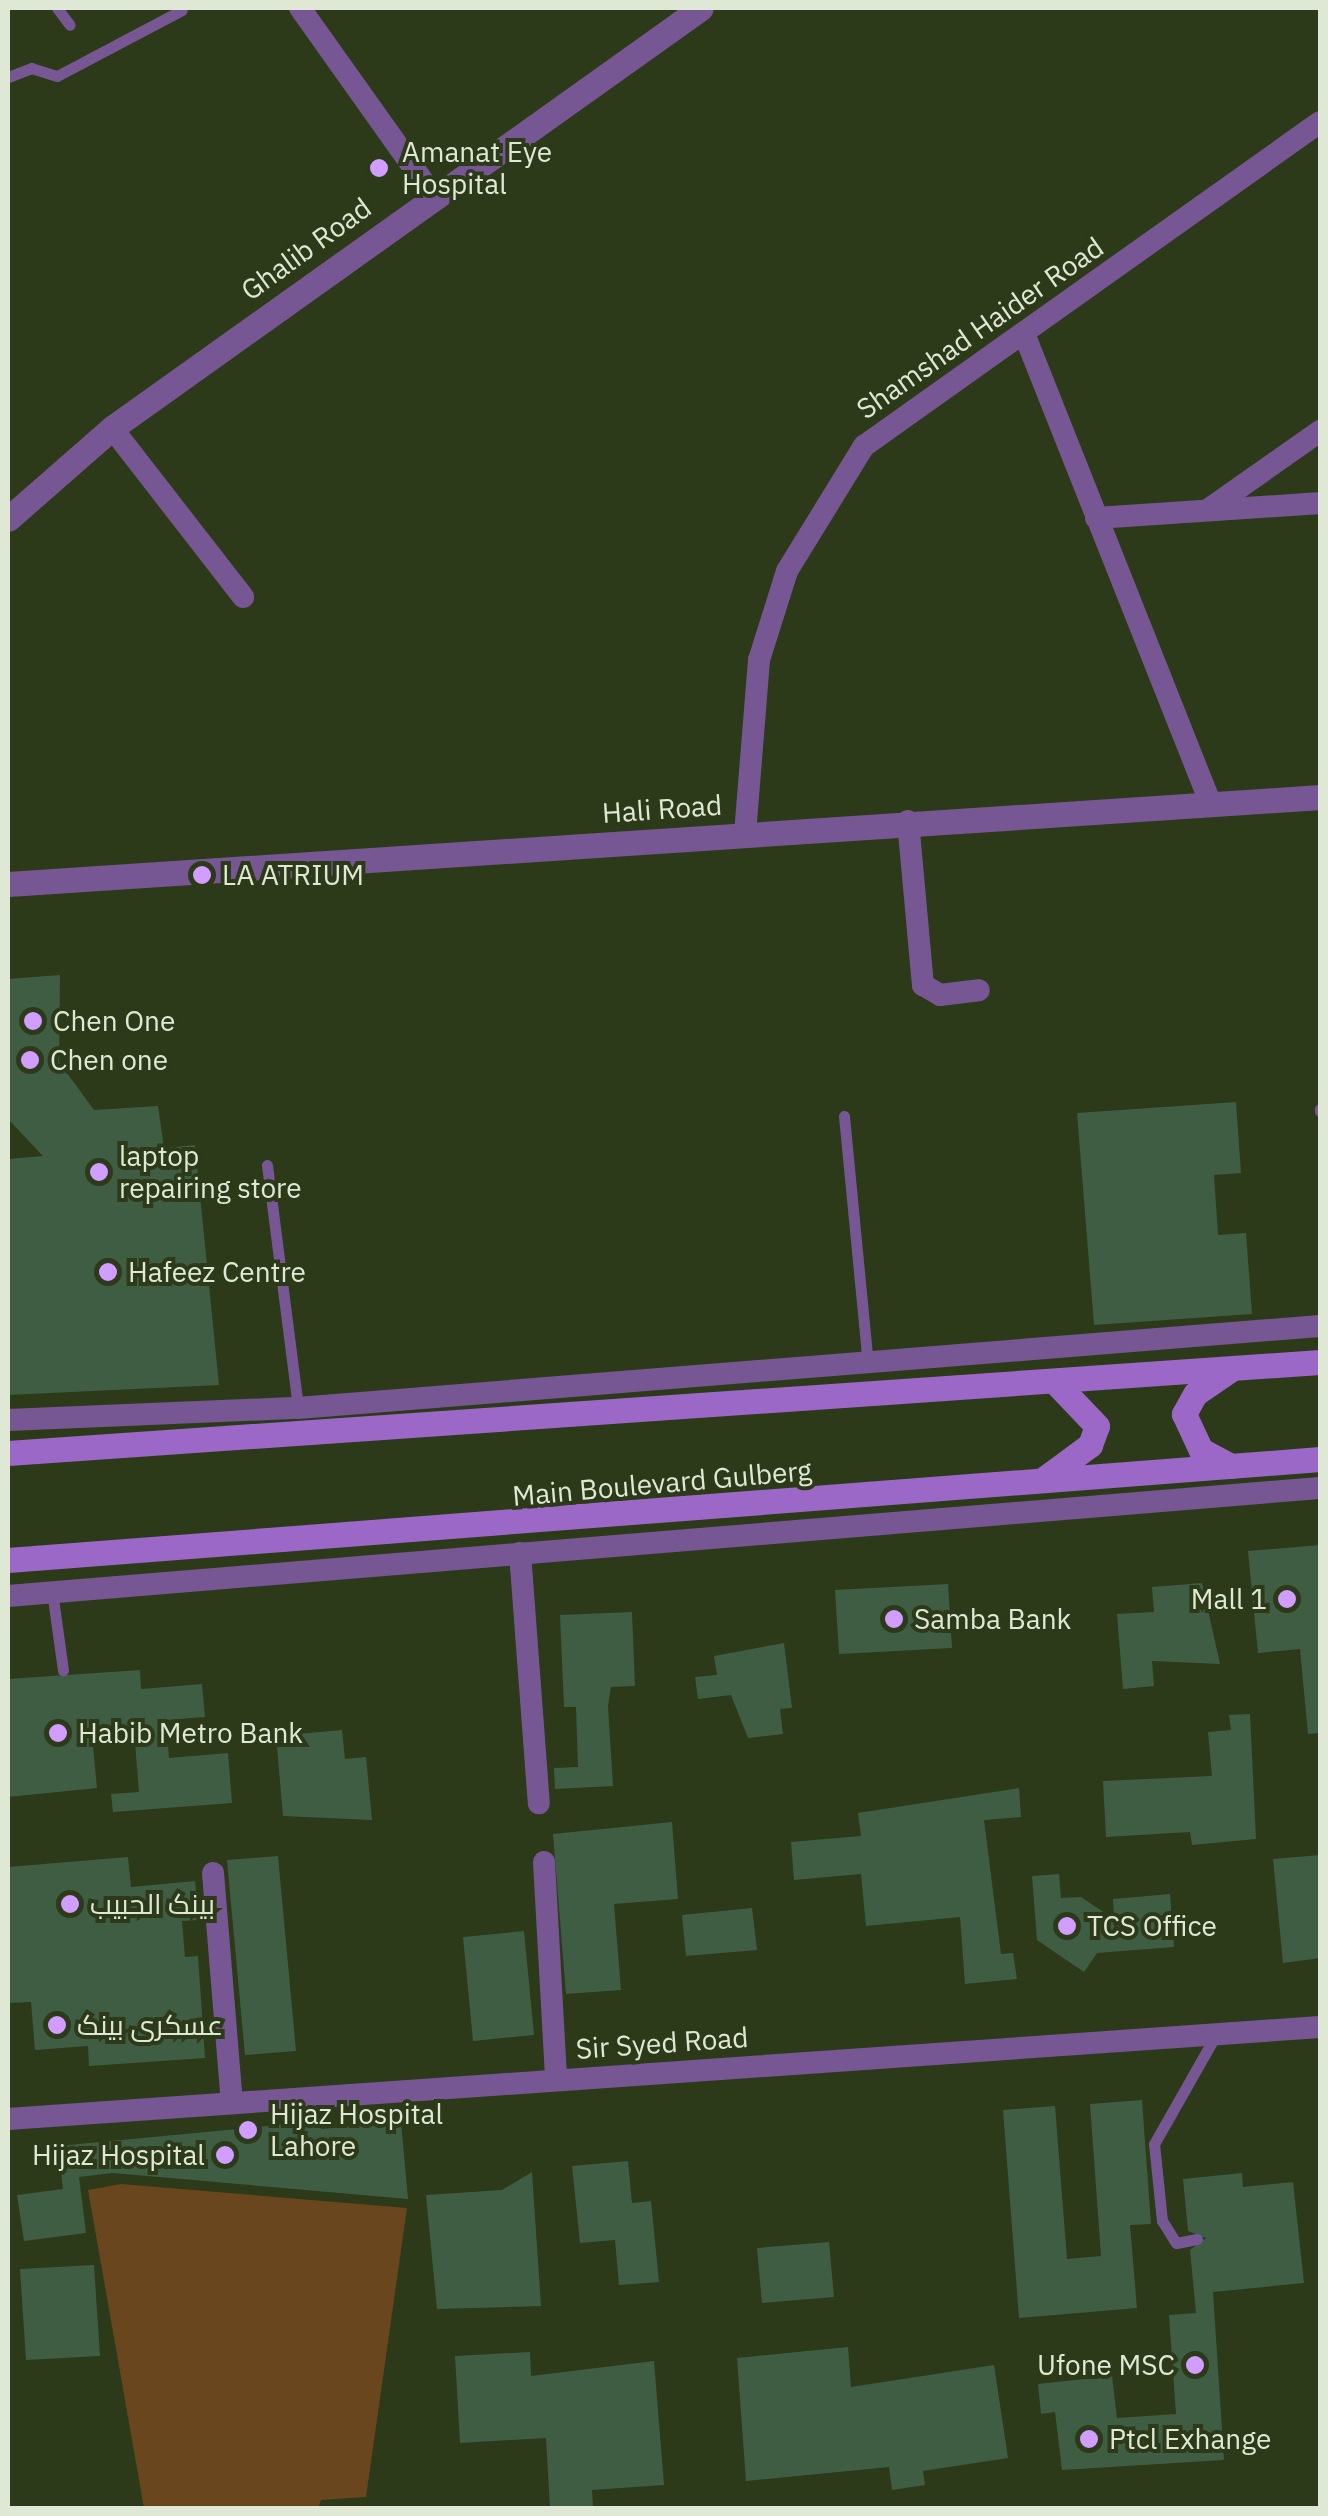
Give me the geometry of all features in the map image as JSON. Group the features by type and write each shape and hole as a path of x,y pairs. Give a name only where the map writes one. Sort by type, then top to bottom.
{"main road":[{"path":"8,1453 1320,1362"},
{"path":"1231,1466 1201,1450 1184,1414 1194,1394 1232,1368"},
{"path":"1038,1482 1090,1445 1097,1426 1054,1380"},
{"name":"Main Boulevard Gulberg","path":"8,1560 1320,1459"}],"street":[{"path":"300,8 432,194"},
{"name":"Ghalib Road","path":"8,520 112,428 432,194 701,8"},
{"name":"Shamshad Haider Road","path":"745,834 759,660 786,572 829,490 864,446 1025,336 1320,122"},
{"path":"1025,336 1210,802"},
{"path":"112,428 243,597"},
{"path":"1207,511 1320,431"},
{"path":"1096,518 1320,503"},
{"name":"Hali Road","path":"8,884 908,821 1320,797"},
{"path":"908,821 924,985 940,995 979,990"},
{"path":"8,1420 298,1408 1320,1326"},
{"path":"8,1596 1320,1488"},
{"path":"520,1553 539,1803"},
{"path":"544,1862 556,2080"},
{"path":"214,1872 232,2102"},
{"name":"Sir Syed Road","path":"8,2119 1320,2027"}],"lane":[{"path":"57,8 70,25"},
{"path":"8,78 31,68 56,76 182,10"},
{"path":"844,1116 868,1363"},
{"path":"267,1165 298,1408"},
{"path":"52,1591 63,1670"},
{"path":"1197,2239 1176,2244 1162,2221 1154,2144 1216,2035"}],"shaded area":[{"path":"121,2184 407,2208 366,2497 321,2500 318,2508 144,2508 88,2190"}],"building":[{"name":"Hafeez Centre","path":"60,975 59,1062 94,1110 158,1106 164,1148 195,1145 219,1385 8,1395 8,1159 43,1156 8,1119 8,979"},
{"path":"1236,1102 1241,1173 1214,1175 1218,1235 1246,1233 1252,1314 1094,1325 1077,1113"},
{"name":"Mall 1","path":"1320,1545 1320,1733 1308,1734 1300,1649 1258,1653 1248,1551"},
{"path":"1202,1583 1220,1664 1152,1661 1154,1686 1123,1689 1117,1614 1154,1612 1152,1587"},
{"name":"Samba Bank","path":"948,1584 952,1648 839,1654 835,1590"},
{"path":"632,1612 635,1686 611,1687 608,1706 613,1786 555,1789 554,1768 578,1767 576,1707 564,1707 560,1615"},
{"path":"784,1643 792,1708 780,1709 783,1734 748,1738 731,1695 698,1699 695,1677 717,1675 714,1656"},
{"path":"140,1670 141,1689 202,1684 205,1717 166,1720 169,1758 228,1753 232,1803 113,1812 111,1794 139,1792 135,1743 93,1747 97,1788 8,1797 8,1679"},
{"path":"1250,1714 1256,1839 1192,1845 1190,1832 1106,1837 1103,1781 1212,1776 1208,1732 1231,1730 1229,1715"},
{"path":"342,1730 345,1759 366,1757 372,1820 283,1816 276,1736"},
{"path":"1019,1788 1021,1817 984,1820 1001,1954 1013,1953 1017,1979 965,1984 960,1917 866,1926 861,1874 794,1880 791,1842 861,1836 858,1813"},
{"path":"672,1822 678,1899 614,1904 621,1990 566,1994 553,1834"},
{"path":"1320,1855 1320,1958 1283,1963 1273,1859"},
{"path":"278,1856 296,2051 245,2055 227,1860"},
{"path":"128,1857 131,1887 195,1881 199,1920 182,1921 185,1957 198,1956 205,2058 89,2066 88,2046 35,2050 31,2002 8,2003 8,1867"},
{"path":"1059,1874 1061,1898 1081,1897 1114,1919 1113,1899 1170,1894 1174,1947 1097,1953 1084,1972 1037,1940 1032,1876"},
{"path":"752,1908 757,1950 686,1956 682,1915"},
{"path":"524,1931 534,2035 473,2041 463,1937"},
{"path":"1142,2100 1151,2224 1130,2225 1137,2308 1019,2318 1003,2110 1055,2106 1067,2259 1101,2256 1090,2104"},
{"path":"321,2121 321,2129 401,2122 408,2199 113,2173 79,2177 86,2233 24,2241 17,2195 63,2189 58,2146"},
{"path":"628,2161 632,2203 651,2201 659,2282 619,2285 615,2240 580,2243 572,2166"},
{"path":"532,2172 541,2306 437,2309 426,2195 502,2190"},
{"path":"1242,2173 1243,2187 1293,2182 1304,2283 1213,2292 1224,2460 1062,2470 1055,2412 1041,2414 1038,2384 1112,2376 1117,2418 1176,2414 1169,2315 1196,2313 1190,2250 1206,2238 1188,2231 1183,2179"},
{"path":"829,2242 834,2297 762,2303 757,2248"},
{"path":"94,2265 100,2356 26,2360 20,2269"},
{"path":"848,2347 851,2387 994,2365 1008,2458 923,2471 925,2485 892,2490 889,2467 746,2481 737,2358"},
{"path":"530,2352 531,2376 654,2361 664,2485 592,2490 593,2508 550,2508 546,2438 460,2443 455,2356"}],"place":[{"name":"Amanat Eye Hospital","path":"379,168"},
{"name":"LA ATRIUM","path":"202,875"},
{"name":"Chen One","path":"33,1021"},
{"name":"Chen one","path":"30,1060"},
{"name":"laptop repairing store","path":"99,1172"},
{"name":"Hafeez Centre","path":"108,1272"},
{"name":"Mall 1","path":"1287,1599"},
{"name":"Samba Bank","path":"894,1619"},
{"name":"Habib Metro Bank","path":"58,1733"},
{"name":"بينک الحبيب","path":"70,1904"},
{"name":"TCS Office","path":"1067,1926"},
{"name":"عسکری بینک","path":"57,2025"},
{"name":"Hijaz Hospital Lahore","path":"248,2130"},
{"name":"Hijaz Hospital","path":"225,2155"},
{"name":"Ufone MSC","path":"1195,2365"},
{"name":"Ptcl Exhange","path":"1089,2439"}]}
